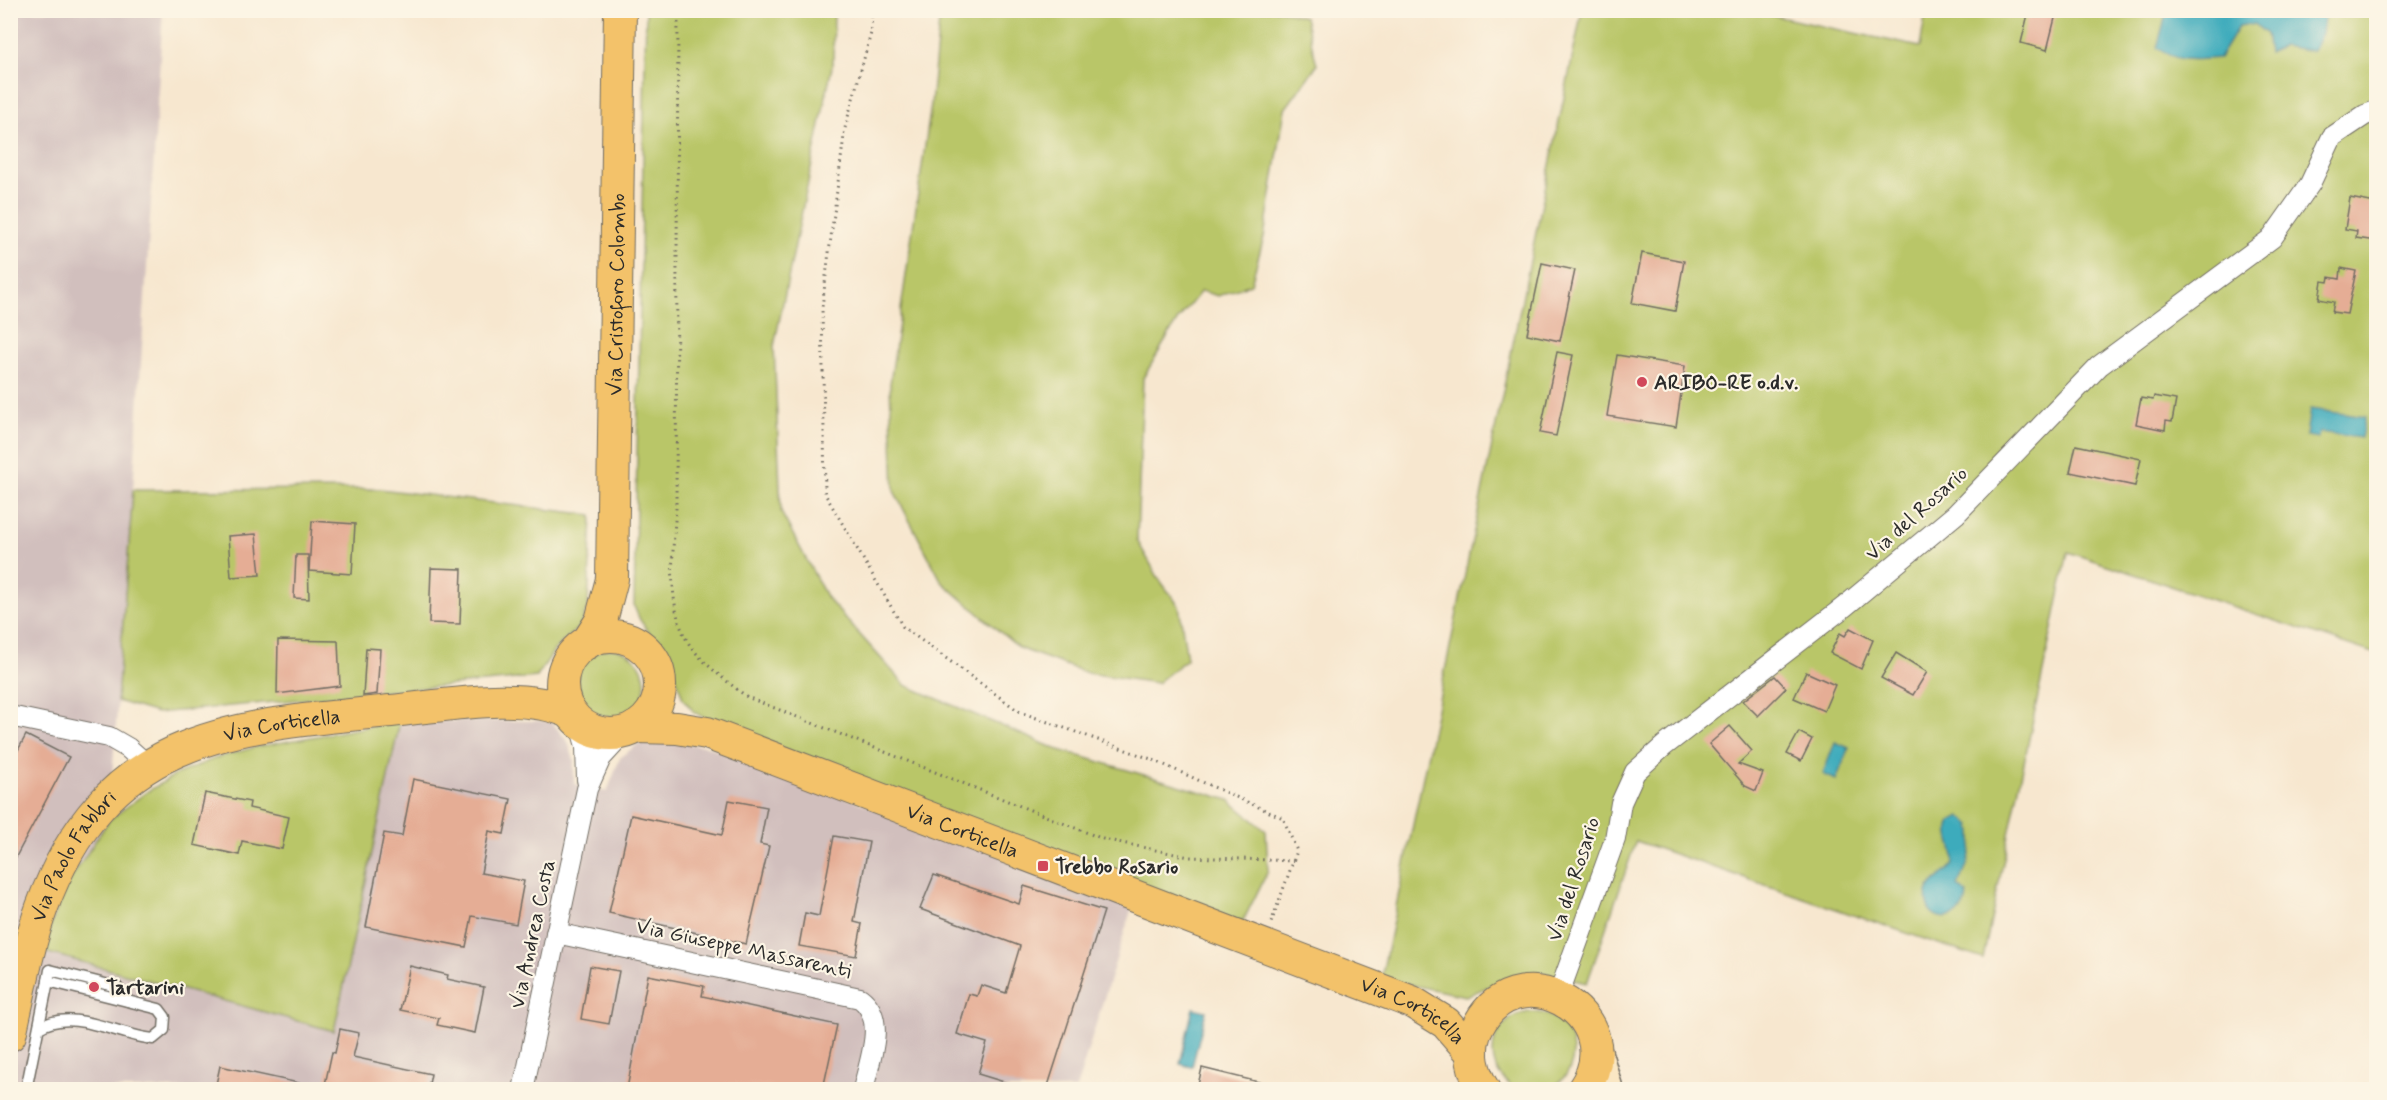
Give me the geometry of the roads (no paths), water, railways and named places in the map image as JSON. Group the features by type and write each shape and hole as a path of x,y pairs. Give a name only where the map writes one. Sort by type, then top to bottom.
{"main road":[{"name":"Via Cristoforo Colombo","path":"577,654 602,621 612,579 620,10"},
{"name":"Via Cristoforo Colombo","path":"612,579 625,622 637,644"},
{"path":"503,701 531,691 550,680 577,654 612,636 637,644 648,652 679,710 707,733"},
{"path":"577,654 562,684 575,717 606,734 631,729 646,720 658,700 660,677"},
{"name":"Via Corticella","path":"147,765 174,750 204,739 270,724 503,701 550,705 575,717"},
{"name":"Via Corticella","path":"631,729 677,728 707,733 1412,1002 1446,1023 1479,1078"},
{"name":"Via Paolo Fabbri","path":"25,1032 29,950 41,908 54,878 88,821 113,794 147,765"},
{"path":"1412,1002 1455,1010 1472,1009 1499,1002 1519,993 1530,992 1558,996 1582,1016 1590,1028 1595,1044 1592,1074 1583,1089"},
{"path":"1479,1078 1479,1024 1499,1002"}],"street":[{"name":"Via del Rosario","path":"1558,996 1615,839 1621,803 1635,772 1844,607 1956,514 2099,366 2272,238 2310,184 2332,137 2365,115 2376,111"},
{"path":"10,716 109,737 128,748 147,765"},
{"name":"Via Andrea Costa","path":"575,717 586,746 587,789"},
{"name":"Via Andrea Costa","path":"523,1089 587,789 601,758 631,729"},
{"name":"Via Giuseppe Massarenti","path":"556,933 860,998 870,1005 875,1017 875,1033 863,1089"},
{"path":"1595,1044 1609,1089"}],"lane":[{"path":"25,1032 50,1021 65,1018 153,1039 164,1030 165,1017 159,1009 48,981 25,1032 26,1089"}],"water":[{"path":"2167,10 2325,11 2322,33 2313,51 2283,46 2269,53 2266,34 2255,24 2238,27 2219,58 2194,60 2172,56 2157,48"},
{"path":"2310,409 2365,417 2361,438 2319,432 2318,438 2306,436"},
{"path":"1835,742 1849,748 1836,780 1823,774"},
{"path":"1960,816 1971,825 1972,833 1970,856 1958,886 1967,894 1961,910 1955,915 1942,917 1930,910 1926,896 1932,885 1954,862 1949,826 1951,821"},
{"path":"1193,1008 1206,1011 1192,1067 1180,1064"}],"place":[{"name":"ARIBO-RE o.d.v.","path":"1642,382"},
{"name":"Trebbo Rosario","path":"1043,866"},
{"name":"Tartarini","path":"94,987"}]}
